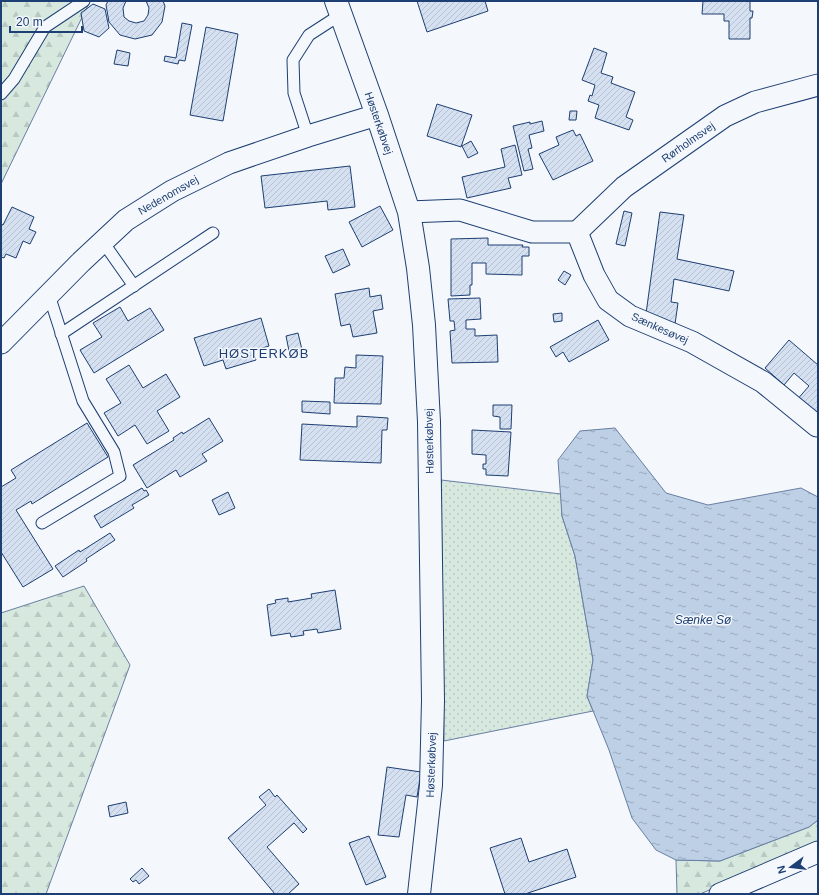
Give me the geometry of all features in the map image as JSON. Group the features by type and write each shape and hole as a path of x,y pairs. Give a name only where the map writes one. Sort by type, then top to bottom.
{"street":[{"name":"Høsterkøbvej","path":"338,8 410,212 421,297 428,407 433,700 431,785 419,894"},
{"name":"Rørholmsvej","path":"577,232 624,187 725,116 755,102 818,85"},
{"name":"Nedenomsvej","path":"1,343 81,262 126,220 172,191 229,163 308,136 377,115"},
{"path":"410,212 460,210 532,232 577,232"},
{"name":"Sænkesøvej","path":"577,232 594,275 608,300 630,316 692,342 763,382 817,426"},
{"path":"720,894 818,852"}],"lane":[{"path":"1,94 14,79 45,27 84,1"},
{"path":"308,136 294,93 293,60 309,35 338,8"},
{"path":"61,334 213,233"},
{"path":"103,242 134,286"},
{"path":"42,524 120,476 114,452 83,401 49,295"}],"green space":[{"path":"1,1 90,1 1,184"},
{"path":"441,480 561,494 562,516 575,556 593,660 587,696 593,711 444,741"},
{"path":"84,586 130,665 46,894 1,894 1,613"},
{"path":"818,820 818,861 778,861 700,894 677,894 676,860 720,861 809,827"}],"water":[{"name":"Sænke Sø","path":"615,428 666,493 708,505 801,488 818,497 818,820 809,827 720,861 676,860 656,850 632,818 609,750 587,696 593,660 575,556 562,516 558,460 580,431"}],"building":[{"path":"108,1 126,1 123,8 124,17 129,21 136,23 144,21 148,15 149,8 146,1 163,1 165,6 162,22 152,35 135,39 120,35 109,22 106,5"},
{"path":"417,1 485,1 488,11 427,32"},
{"path":"703,1 750,1 750,11 753,11 752,18 750,18 750,39 729,39 729,21 724,21 724,14 702,14"},
{"path":"93,4 105,9 109,28 99,37 84,31 81,13"},
{"path":"182,23 192,25 185,61 179,60 178,64 164,61 165,56 176,58"},
{"path":"206,27 238,34 223,121 190,115"},
{"path":"594,48 607,53 601,73 613,77 611,83 635,92 626,117 633,120 629,130 595,118 599,105 588,101 590,95 592,96 595,85 582,80"},
{"path":"117,50 130,53 128,66 114,64"},
{"path":"437,104 472,115 461,147 427,136"},
{"path":"570,111 577,111 576,120 569,120"},
{"path":"542,121 544,131 529,135 532,148 528,149 533,169 524,171 513,126"},
{"path":"573,130 576,136 580,134 593,161 553,180 539,154 559,145 556,137"},
{"path":"471,141 478,153 468,158 462,146"},
{"path":"515,145 522,175 508,178 511,188 467,198 462,177 505,167 501,149"},
{"path":"350,166 355,207 328,210 327,201 265,208 261,176"},
{"path":"380,206 393,230 362,247 349,222"},
{"path":"12,207 34,217 29,229 36,232 30,244 23,241 16,258 6,254 4,258 1,257 1,224 3,225"},
{"path":"624,211 632,213 625,246 616,244"},
{"path":"660,212 684,215 677,259 734,271 729,291 674,279 671,302 678,303 675,324 645,321"},
{"path":"488,238 488,245 523,245 522,247 529,247 529,256 522,256 522,275 486,274 486,263 472,263 472,285 470,285 470,295 451,296 451,239"},
{"path":"343,249 350,265 333,273 325,256"},
{"path":"564,271 571,275 565,285 558,280"},
{"path":"369,288 370,297 381,295 383,309 373,311 377,333 353,337 350,324 341,326 335,294"},
{"path":"480,298 481,319 466,320 466,329 475,329 475,336 497,335 498,362 452,363 450,331 455,330 454,321 450,321 448,299"},
{"path":"120,307 128,321 150,308 164,330 94,373 80,350 102,337 93,323"},
{"path":"562,313 562,321 554,322 553,314"},
{"path":"261,318 269,346 253,351 256,360 226,369 223,360 204,366 194,338"},
{"path":"598,320 609,340 569,362 563,352 556,357 550,347"},
{"path":"298,333 303,354 290,356 286,336"},
{"path":"789,340 818,365 818,420 796,401 809,386 794,373 784,385 765,368"},
{"path":"356,355 383,356 381,404 334,403 335,378 344,378 345,367 356,368"},
{"path":"129,365 143,388 166,374 180,397 157,411 169,431 147,444 135,425 118,436 104,413 121,403 106,379"},
{"path":"302,401 330,402 330,414 302,412"},
{"path":"493,405 512,405 511,429 500,429 500,417 493,416"},
{"path":"357,416 388,418 387,430 382,430 381,463 300,460 302,424 357,427"},
{"path":"209,418 223,441 202,454 207,461 180,477 176,470 147,488 133,465 174,440 173,438 182,432 183,434"},
{"path":"87,423 108,457 32,504 31,501 16,510 53,569 23,587 1,552 1,487 16,478 11,470"},
{"path":"472,430 511,432 508,476 486,475 486,469 483,469 483,464 486,464 486,455 472,454"},
{"path":"142,488 144,491 146,490 149,495 132,505 134,508 101,528 94,516"},
{"path":"228,492 235,508 219,515 212,500"},
{"path":"110,533 115,540 86,559 87,561 63,577 55,566 79,550 80,552"},
{"path":"335,590 341,629 318,633 317,629 303,631 304,635 291,637 290,633 271,636 267,605 276,603 275,600 288,598 288,602 312,598 311,594"},
{"path":"387,767 421,772 417,797 406,795 399,837 378,835"},
{"path":"269,789 275,797 277,795 307,829 303,833 294,823 267,847 299,884 288,894 275,894 228,838 266,805 259,797"},
{"path":"126,802 128,813 110,817 108,806"},
{"path":"369,836 386,877 366,885 349,843"},
{"path":"521,838 529,862 567,849 576,877 525,894 505,894 490,848"},
{"path":"142,868 149,876 139,884 136,880 133,882 130,879"}],"district":[{"name":"HØSTERKØB","path":"264,353"}]}
